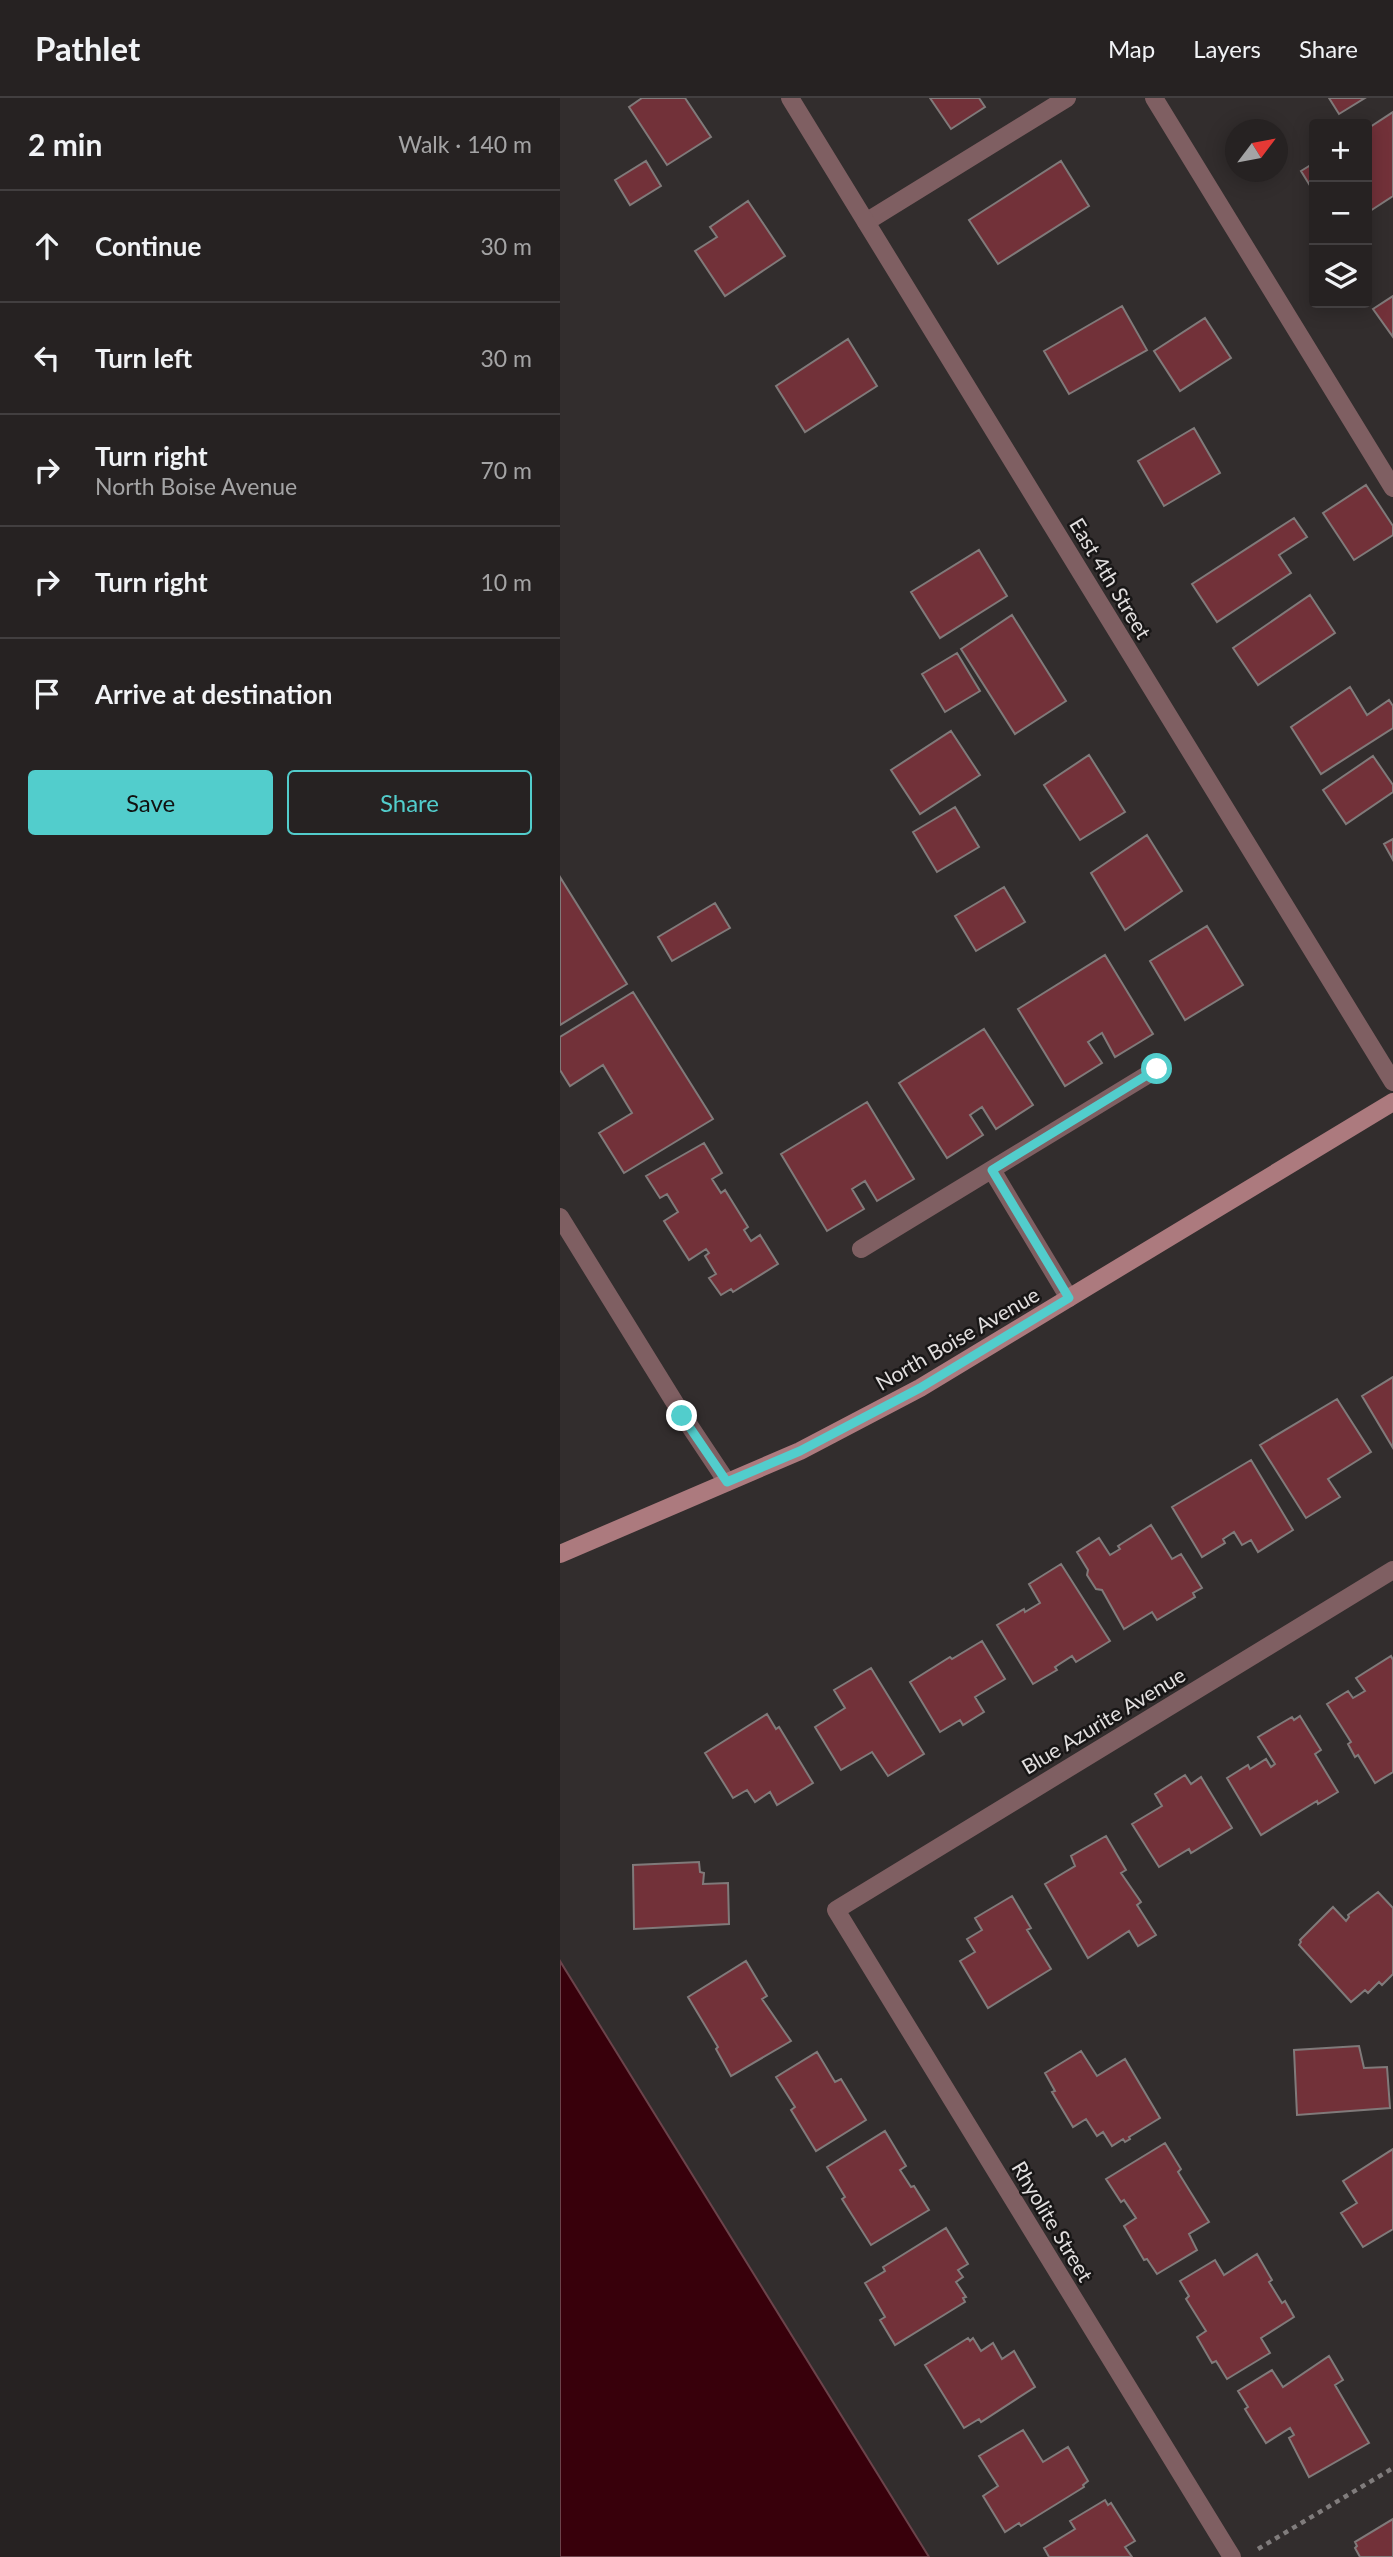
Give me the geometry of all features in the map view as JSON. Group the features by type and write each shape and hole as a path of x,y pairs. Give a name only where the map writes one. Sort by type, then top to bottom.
{"street":[{"name":"East 4th Street","path":"790,98 1393,1082"},
{"path":"866,222 1067,98"},
{"path":"1154,98 1393,488"},
{"path":"860,1249 1157,1069"},
{"name":"North Boise Avenue","path":"560,1554 800,1451 920,1388 1393,1102"},
{"path":"992,1170 1069,1298"},
{"path":"560,1217 682,1416 727,1482"},
{"name":"Blue Azurite Avenue","path":"836,1910 1393,1570"},
{"name":"Rhyolite Street","path":"836,1910 1232,2557"}],"path":[{"path":"1256,2550 1393,2468"}],"shaded area":[{"path":"560,1961 929,2557 560,2557"}],"building":[{"path":"642,98 685,98 711,137 667,165 629,107"},
{"path":"930,98 979,98 985,107 951,129"},
{"path":"1329,98 1365,98 1339,114"},
{"path":"1393,112 1393,196 1372,210 1372,182 1372,126"},
{"path":"646,161 661,186 630,205 615,180"},
{"path":"1061,161 1089,206 998,264 969,220"},
{"path":"1309,166 1309,184 1301,171"},
{"path":"748,201 785,256 725,296 695,251 717,237 710,227"},
{"path":"1393,296 1393,337 1373,309"},
{"path":"1122,306 1147,350 1069,394 1044,351"},
{"path":"1205,318 1231,358 1180,391 1154,351"},
{"path":"848,339 877,386 805,432 776,386"},
{"path":"1194,428 1220,473 1164,506 1138,461"},
{"path":"1366,485 1393,526 1393,535 1354,560 1323,513"},
{"path":"1294,518 1307,537 1279,555 1291,573 1217,622 1192,584"},
{"path":"979,550 1007,596 940,638 911,592"},
{"path":"1310,595 1335,633 1258,685 1233,648"},
{"path":"1012,615 1066,701 1015,734 961,649"},
{"path":"957,653 980,691 945,712 922,674"},
{"path":"1350,687 1367,715 1389,700 1393,706 1393,728 1321,774 1291,727"},
{"path":"951,731 980,775 920,814 891,770"},
{"path":"1089,755 1125,812 1080,840 1044,785"},
{"path":"1373,756 1393,785 1393,792 1346,824 1323,790"},
{"path":"955,807 979,847 937,872 913,832"},
{"path":"1147,835 1182,891 1125,930 1091,873"},
{"path":"1393,839 1393,860 1384,844"},
{"path":"560,877 627,984 560,1025"},
{"path":"1004,887 1025,922 976,951 955,916"},
{"path":"715,903 730,928 672,961 658,937"},
{"path":"1207,926 1243,985 1185,1020 1150,961"},
{"path":"1105,955 1153,1034 1115,1057 1102,1033 1088,1042 1102,1063 1065,1086 1018,1009"},
{"path":"633,992 713,1119 624,1173 599,1133 632,1113 603,1065 570,1086 560,1070 560,1037"},
{"path":"984,1029 1033,1105 996,1129 982,1107 970,1115 983,1135 947,1158 899,1083"},
{"path":"867,1102 914,1179 877,1201 865,1181 852,1189 864,1209 827,1231 781,1154"},
{"path":"704,1143 722,1173 712,1179 721,1193 725,1190 748,1227 744,1230 751,1241 760,1235 778,1264 733,1292 731,1289 721,1295 709,1278 716,1274 705,1256 709,1253 706,1249 689,1260 664,1221 678,1212 667,1194 660,1198 646,1176"},
{"path":"1393,1377 1393,1448 1362,1396"},
{"path":"1337,1399 1371,1452 1328,1479 1340,1497 1306,1518 1260,1445"},
{"path":"1251,1460 1293,1530 1258,1552 1251,1540 1242,1545 1234,1532 1223,1539 1225,1543 1202,1557 1172,1507"},
{"path":"1151,1525 1172,1559 1181,1554 1202,1588 1193,1593 1195,1597 1157,1620 1152,1612 1124,1629 1102,1590 1096,1589 1087,1575 1088,1570 1077,1552 1099,1538 1110,1555 1120,1549 1118,1546"},
{"path":"1061,1564 1110,1641 1076,1662 1072,1656 1055,1667 1057,1670 1033,1684 997,1625 1040,1603 1029,1584"},
{"path":"982,1641 1005,1679 975,1697 984,1712 963,1725 960,1720 940,1732 910,1682"},
{"path":"1391,1656 1393,1772 1375,1783 1358,1755 1355,1757 1348,1744 1351,1742 1327,1704 1348,1691 1353,1698 1365,1691 1356,1678"},
{"path":"871,1668 924,1754 888,1776 872,1752 841,1770 815,1727 845,1708 834,1690"},
{"path":"767,1714 776,1729 779,1727 813,1783 777,1805 770,1792 755,1802 747,1790 733,1798 705,1753"},
{"path":"1300,1716 1321,1750 1315,1754 1338,1792 1318,1804 1317,1801 1261,1835 1227,1778 1248,1765 1250,1769 1266,1759 1271,1767 1275,1764 1258,1737 1292,1717 1294,1720"},
{"path":"1185,1775 1191,1784 1201,1777 1232,1828 1191,1853 1189,1849 1159,1867 1132,1824 1162,1806 1155,1794"},
{"path":"1106,1836 1126,1870 1121,1873 1141,1902 1137,1905 1156,1935 1138,1946 1129,1931 1088,1958 1045,1884 1075,1866 1071,1856"},
{"path":"699,1862 700,1872 704,1873 703,1884 728,1883 729,1924 634,1929 633,1865"},
{"path":"1378,1892 1393,1908 1393,1974 1382,1985 1379,1982 1368,1993 1365,1990 1351,2002 1299,1945 1300,1940 1333,1907 1346,1921 1348,1915"},
{"path":"1012,1896 1031,1928 1027,1930 1051,1969 988,2008 960,1961 975,1952 967,1939 982,1930 975,1918"},
{"path":"746,1961 767,1996 762,1999 791,2041 731,2076 716,2049 718,2047 688,1997"},
{"path":"1359,2046 1364,2068 1387,2067 1390,2108 1297,2115 1294,2050"},
{"path":"1081,2051 1097,2076 1125,2059 1160,2118 1125,2142 1123,2139 1112,2146 1103,2132 1097,2136 1086,2119 1073,2127 1052,2092 1055,2091 1045,2073"},
{"path":"817,2052 835,2082 841,2079 866,2120 816,2151 791,2110 795,2107 776,2077"},
{"path":"885,2131 906,2166 900,2170 929,2210 871,2245 842,2199 845,2197 827,2167"},
{"path":"1165,2143 1181,2169 1178,2172 1209,2222 1189,2234 1197,2250 1157,2274 1147,2259 1144,2260 1124,2226 1136,2218 1124,2200 1121,2202 1106,2179"},
{"path":"1393,2149 1393,2229 1363,2247 1341,2213 1357,2203 1343,2181"},
{"path":"946,2228 968,2264 958,2270 963,2277 956,2282 966,2297 963,2298 965,2302 895,2345 880,2320 885,2317 865,2283 885,2271 883,2267"},
{"path":"1257,2254 1272,2280 1269,2282 1294,2317 1261,2338 1270,2353 1227,2379 1216,2361 1212,2363 1197,2337 1206,2331 1186,2299 1189,2296 1180,2281 1215,2260 1224,2275"},
{"path":"968,2338 970,2341 973,2338 981,2351 993,2343 1002,2359 1014,2351 1035,2387 981,2422 979,2419 964,2428 925,2365"},
{"path":"1329,2356 1343,2380 1335,2385 1369,2443 1309,2477 1289,2438 1294,2435 1290,2428 1266,2443 1245,2409 1248,2407 1238,2391 1272,2370 1283,2387"},
{"path":"1023,2430 1043,2462 1068,2447 1088,2481 1084,2487 1021,2526 1019,2523 1005,2532 983,2496 998,2486 979,2456"},
{"path":"1105,2500 1108,2505 1111,2503 1135,2541 1125,2547 1132,2557 1049,2557 1044,2548 1075,2529 1070,2521"},
{"path":"1393,2519 1393,2557 1360,2557 1355,2542"}],"route":[{"path":"682,1416 727,1482 800,1451 920,1388 1069,1298 992,1170 1157,1069"}]}
